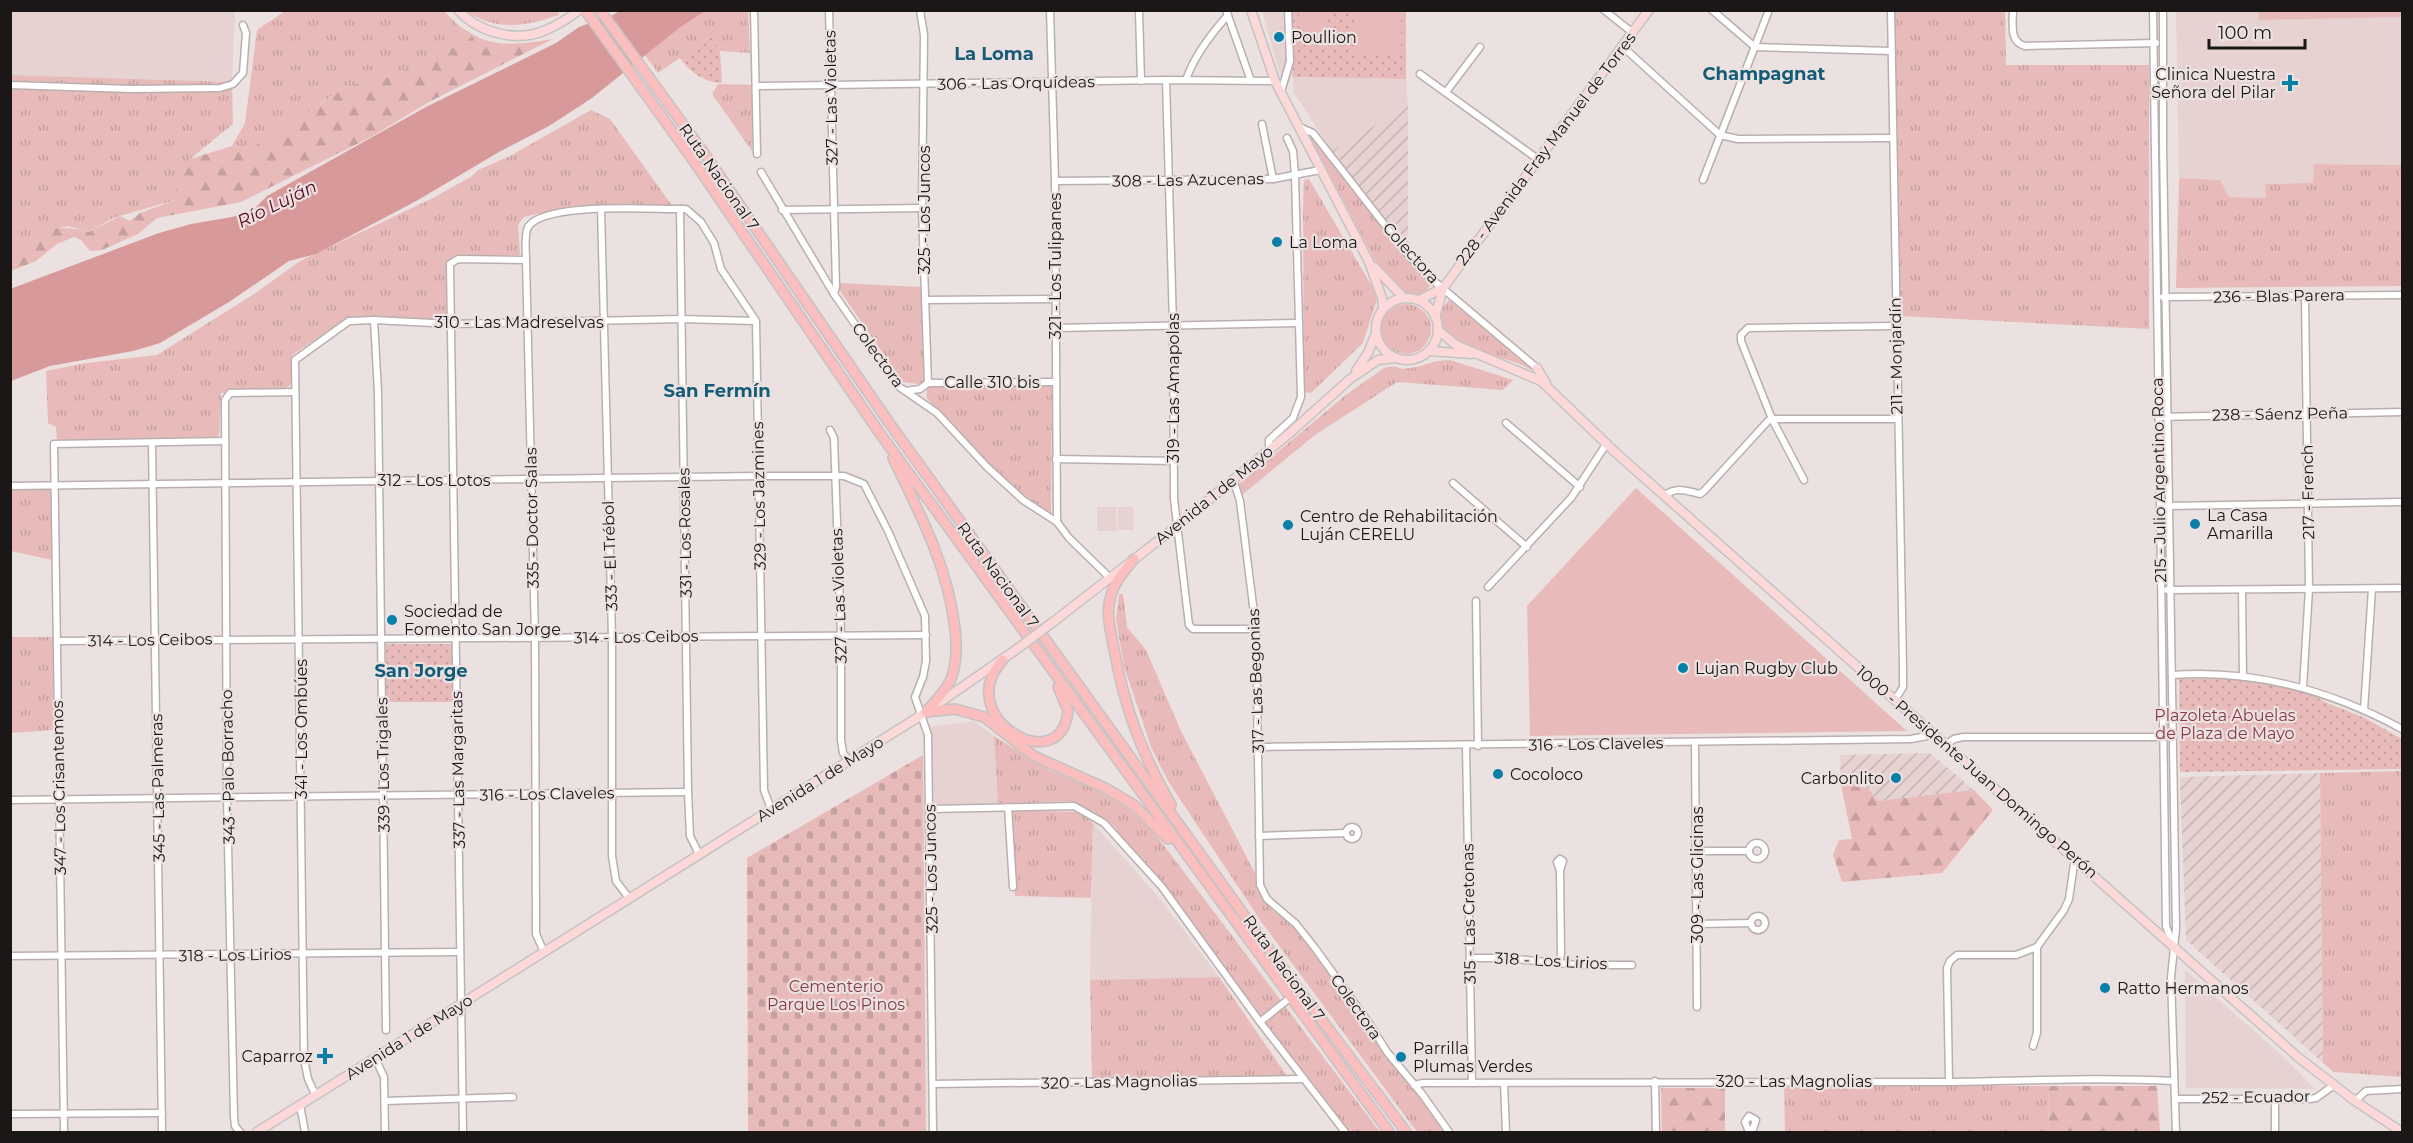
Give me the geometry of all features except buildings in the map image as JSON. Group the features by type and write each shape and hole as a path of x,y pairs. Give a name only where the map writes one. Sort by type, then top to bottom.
{"highway":[{"name":"Ruta Nacional 7","path":"585,10 693,160 881,435 1389,1132"},
{"name":"Ruta Nacional 7","path":"600,10 657,88 890,424 1193,844 1406,1132"},
{"path":"881,435 934,543 946,580 952,611 956,648 954,670 946,687 923,714"},
{"path":"1134,559 1112,590 1109,600 1109,617 1118,673 1138,741 1193,844"},
{"path":"1003,660 990,680 989,702 998,718 1025,741 1045,742 1056,736 1068,716 1066,703 1050,669"},
{"path":"923,714 955,709 984,717 1034,756 1105,788 1134,805 1197,869"}],"main road":[{"path":"458,10 466,19 484,28 516,36 545,31 579,10"},
{"path":"1251,10 1275,81 1369,262 1382,298 1383,308 1376,324 1376,333 1382,348 1395,358 1410,360 1429,351 1478,355"},
{"name":"228 - Avenida Fray Manuel de Torres","path":"1435,317 1443,288 1650,10"},
{"path":"1369,262 1404,298"},
{"name":"228 - Avenida Fray Manuel de Torres","path":"1419,300 1443,288"},
{"path":"1383,308 1391,302 1404,298 1419,300 1426,304 1435,317 1438,330 1429,351"},
{"name":"1000 - Presidente Juan Domingo Perón","path":"1438,330 1456,345 1532,376 1549,389 1931,733 2298,1058 2355,1101 2402,1132"},
{"name":"Avenida 1 de Mayo","path":"1350,379 1363,361 1376,333"},
{"name":"Avenida 1 de Mayo","path":"257,1132 849,761 1003,660 1177,526 1350,379 1378,360 1395,358"},
{"path":"1537,368 1549,389"}],"street":[{"path":"754,10 757,154"},
{"name":"327 - Las Violetas","path":"829,10 836,287 834,294"},
{"name":"325 - Los Juncos","path":"920,10 924,35 922,208 928,382"},
{"name":"321 - Los Tulipanes","path":"1050,10 1055,181 1057,522"},
{"path":"1139,10 1141,81"},
{"path":"1281,92 1290,61 1288,10"},
{"path":"1604,10 1633,33"},
{"path":"1712,10 1755,47 1891,51"},
{"path":"1703,180 1769,10"},
{"name":"211 - Monjardín","path":"1891,10 1903,687 1895,700"},
{"path":"2013,10 2014,39 2018,44 2025,46 2163,43"},
{"name":"215 - Julio Argentino Roca","path":"2153,10 2166,926 2174,947"},
{"name":"215 - Julio Argentino Roca","path":"2163,10 2165,297 2176,929 2171,977 2176,1132"},
{"path":"1186,80 1189,70 1227,13"},
{"path":"1227,13 1251,81"},
{"path":"10,85 131,89 225,88 243,73 246,33 243,25"},
{"path":"1446,92 1480,47"},
{"path":"1623,47 1720,135 1738,139 1892,138"},
{"path":"1420,74 1539,160"},
{"name":"306 - Las Orquídeas","path":"757,86 1166,80 1275,81"},
{"name":"319 - Las Amapolas","path":"1166,80 1173,325 1174,500 1189,625 1193,629 1256,629"},
{"path":"1262,124 1273,179"},
{"name":"Colectora","path":"1298,127 1313,133 1409,256 1537,368"},
{"path":"1269,450 1269,440 1293,417 1301,397 1295,175 1293,151 1287,138"},
{"name":"308 - Las Azucenas","path":"1055,181 1273,179 1320,170"},
{"name":"Colectora","path":"761,172 834,294 894,381 904,391 937,413 967,447 1011,490 1057,522 1069,538 1110,578"},
{"path":"782,210 922,208"},
{"path":"601,209 681,209 692,212 714,243 721,269 756,321"},
{"name":"335 - Doctor Salas","path":"544,952 536,934 535,638 526,260 529,226 559,212 601,209"},
{"name":"333 - El Trébol","path":"601,209 612,638 613,869 618,885 629,898"},
{"name":"331 - Los Rosales","path":"681,209 688,792 690,836 699,854"},
{"name":"337 - Las Margaritas","path":"464,1132 450,264 458,259 526,260"},
{"name":"236 - Blas Parera","path":"2156,297 2403,295"},
{"name":"217 - French","path":"2303,687 2309,589 2305,296"},
{"path":"926,300 1055,298"},
{"name":"310 - Las Madreselvas","path":"295,360 349,321 527,324 681,319 756,321"},
{"name":"339 - Los Trigales","path":"374,320 378,392 386,1030"},
{"name":"329 - Los Jazmines","path":"756,321 764,790 771,809"},
{"path":"1056,328 1299,323"},
{"path":"1804,480 1772,419 1741,341 1744,331 1748,328 1896,326"},
{"name":"341 - Los Ombúes","path":"295,360 304,1065 316,1096"},
{"path":"904,391 920,389 928,382"},
{"name":"Calle 310 bis","path":"928,382 1055,382"},
{"name":"343 - Palo Borracho","path":"240,1132 235,1126 234,1117 227,798 225,400 230,393 295,392"},
{"name":"238 - Sáenz Peña","path":"2158,417 2403,412"},
{"path":"1665,495 1678,489 1700,494 1772,419 1897,419"},
{"path":"1506,423 1580,487"},
{"name":"327 - Las Violetas","path":"830,430 834,438 841,635 841,740 843,753 849,761"},
{"path":"152,443 225,441"},
{"name":"347 - Los Crisantemos","path":"64,1132 54,444 152,443"},
{"name":"345 - Las Palmeras","path":"152,443 162,1132"},
{"path":"1488,587 1580,487 1607,443"},
{"path":"1056,459 1174,461"},
{"name":"312 - Los Lotos","path":"10,486 835,476 864,484 923,609"},
{"name":"317 - Las Begonias","path":"1233,479 1240,501 1256,629 1260,885"},
{"path":"1453,483 1527,547"},
{"path":"2159,506 2403,502"},
{"path":"2160,590 2403,588"},
{"path":"2364,710 2372,589"},
{"path":"2242,590 2243,677"},
{"path":"1476,601 1478,746"},
{"name":"325 - Los Juncos","path":"923,609 926,661 923,677 915,697 923,714 928,735 933,1132"},
{"name":"314 - Los Ceibos","path":"57,641 926,635"},
{"path":"2172,675 2243,677 2303,687 2364,710 2403,729"},
{"name":"316 - Los Claveles","path":"1259,747 1917,739 1931,733"},
{"path":"1945,745 1954,739 1963,737 2172,737"},
{"name":"309 - Las Glicinas","path":"1695,743 1697,1007"},
{"name":"315 - Las Cretonas","path":"1466,745 1472,1083"},
{"name":"316 - Los Claveles","path":"10,800 688,792"},
{"path":"930,809 1074,806 1096,817 1157,881 1260,1022 1345,1132"},
{"path":"1008,807 1013,887"},
{"path":"1258,836 1346,833"},
{"path":"1697,850 1749,851"},
{"path":"1949,1082 1947,968 1950,961 1958,955 2016,955 2037,947 2069,899 2074,864 2077,860"},
{"path":"1559,964 1561,954 1560,871"},
{"name":"Colectora","path":"1260,885 1267,899 1296,924 1315,948 1387,1052 1449,1132"},
{"path":"1696,924 1751,923"},
{"path":"2033,1046 2037,1033 2037,947"},
{"name":"318 - Los Lirios","path":"10,956 460,952"},
{"name":"318 - Los Lirios","path":"1470,958 1506,958 1559,964 1632,965"},
{"path":"1260,1022 1291,997"},
{"path":"375,1058 384,1077 385,1132"},
{"name":"320 - Las Magnolias","path":"1414,1085 1423,1083 1654,1081 1949,1082 2115,1078 2174,1081"},
{"name":"320 - Las Magnolias","path":"933,1084 1304,1079"},
{"path":"1654,1081 1656,1132"},
{"path":"1504,1083 1506,1132"},
{"name":"252 - Ecuador","path":"2176,1099 2316,1098 2334,1085"},
{"path":"2355,1101 2366,1091 2403,1089"},
{"path":"385,1101 513,1097"},
{"path":"2275,1100 2275,1132"},
{"path":"300,1105 305,1132"},
{"path":"10,1114 162,1113"}],"shaded area":[{"path":"11,11 235,11 232,82 11,75"},
{"path":"1262,11 1290,11 1293,77 1281,77"},
{"name":"Clinica Nuestra Señora del Pilar","path":"2176,11 2258,11 2259,20 2402,17 2402,165 2314,164 2314,183 2266,184 2266,198 2229,197 2220,180 2179,178"},
{"path":"1293,77 1406,79 1408,106 1332,151 1294,93"},
{"path":"1408,106 1408,249 1332,151"},
{"path":"1097,507 1116,507 1117,531 1097,531"},
{"path":"1118,507 1133,507 1134,530 1118,530"},
{"path":"974,721 994,736 998,804 934,805 930,727"},
{"path":"1930,753 1974,790 1878,801 1868,788 1841,785 1840,755"},
{"path":"2320,773 2323,1063 2186,940 2180,777"},
{"path":"1093,823 1161,900 1219,977 1090,980"},
{"path":"2185,970 2286,1059 2315,1089 2186,1088"}],"green space":[{"path":"558,10 559,15 535,22 512,25 489,22 466,11"},
{"path":"2402,10 2402,17 2259,20 2258,11"},
{"path":"285,11 444,11 459,26 474,35 463,43 394,75 343,87 282,134 246,149 232,146 245,123 257,30"},
{"path":"684,11 748,11 750,53 720,51 712,36 658,73 637,44"},
{"path":"1290,11 1406,11 1406,79 1293,77"},
{"path":"1299,11 1328,11 1328,43 1299,43"},
{"path":"1354,11 1401,11 1401,24 1354,24"},
{"path":"1894,11 2005,11 2006,65 2149,65 2149,329 1900,316"},
{"path":"1354,26 1401,26 1401,53 1354,53"},
{"path":"474,35 502,43 553,39 429,102 371,137 241,202 157,218 138,234 102,250 90,251 81,240 74,237 57,244 36,261 11,271 11,241 58,228 89,232 120,216 130,221 140,213 175,200 175,192 190,159 232,146 246,149 282,134 343,87 394,75 463,43"},
{"path":"712,36 720,51 722,83 709,81 698,75 680,58"},
{"path":"11,75 232,82 233,124 190,159 175,200 113,218 89,232 68,226 11,241"},
{"path":"718,84 753,85 752,151 712,94"},
{"path":"591,110 610,119 673,207 558,209 524,217 518,225 520,255 453,256 447,262 448,320 374,317 337,325 292,355 291,384 286,388 221,393 219,435 214,439 57,441 56,427 48,423 46,371 86,363 157,355 257,292 300,261 433,198 472,176 478,170 510,156"},
{"path":"1310,137 1401,252 1425,276 1430,286 1423,293 1416,295 1408,293 1392,282 1379,267"},
{"path":"2314,164 2402,165 2402,286 2176,288 2179,178 2220,180 2229,197 2266,198 2265,184 2313,183"},
{"path":"1309,179 1373,288 1377,299 1363,343 1311,393 1304,392 1303,208 1304,180"},
{"path":"839,283 922,287 927,385 1052,384 1051,515 1001,475 927,399 926,385 903,382 840,291"},
{"path":"1449,300 1537,371 1468,348 1446,334 1439,323 1441,309"},
{"path":"1401,304 1411,304 1424,311 1431,324 1431,334 1424,347 1411,354 1401,354 1392,350 1385,343 1381,334 1381,324 1385,315 1392,308"},
{"path":"1450,360 1513,380 1503,390 1397,382 1315,435 1242,495 1239,484 1347,394 1384,368 1394,366 1402,369"},
{"path":"11,488 51,490 52,560 11,551"},
{"name":"Lujan Rugby Club","path":"1636,488 1907,731 1530,736 1527,606"},
{"path":"1119,594 1123,594 1127,627 1146,650 1181,731 1255,873 1260,895 1271,909 1291,924 1319,958 1402,1075 1424,1100 1446,1132 1417,1132 1260,920 1168,781 1151,747 1124,666 1116,619"},
{"path":"11,637 53,637 53,730 11,733"},
{"name":"San Jorge","path":"386,644 454,644 454,702 386,702"},
{"name":"Plazoleta Abuelas de Plaza de Mayo","path":"2223,678 2266,683 2311,694 2365,718 2402,739 2402,769 2180,772 2179,679"},
{"path":"994,736 1047,769 1114,797 1147,823 1380,1132 1346,1132 1112,824 1073,801 998,804"},
{"name":"Cementerio Parque Los Pinos","path":"923,755 926,1132 748,1132 747,858"},
{"path":"2402,771 2402,1077 2334,1072 2323,1063 2320,773"},
{"path":"1841,785 1868,788 1878,801 1974,790 1993,810 1942,873 1842,882 1833,855 1839,840 1852,839"},
{"path":"1011,810 1079,812 1093,823 1091,898 1015,896"},
{"path":"1219,977 1287,1076 1092,1079 1090,980"},
{"path":"1784,1084 2048,1086 2049,1132 1785,1132"},
{"path":"2048,1086 2157,1086 2160,1132 2049,1132"},
{"path":"1661,1088 1725,1088 1725,1132 1662,1132"}],"water":[{"name":"Río Luján","path":"619,11 705,11 679,28 592,98 549,126 316,254 289,261 229,302 160,343 133,351 50,366 11,381 10,289 159,233 252,211 267,196 426,107 556,43 579,27"}],"place":[{"name":"Poullion","path":"1279,37"},
{"name":"Clinica Nuestra Señora del Pilar","path":"2290,83"},
{"name":"La Loma","path":"1277,242"},
{"name":"La Casa Amarilla","path":"2195,524"},
{"name":"Centro de Rehabilitación Luján CERELU","path":"1288,525"},
{"name":"Sociedad de Fomento San Jorge","path":"392,620"},
{"name":"Lujan Rugby Club","path":"1683,668"},
{"name":"Cocoloco","path":"1498,774"},
{"name":"Carbonlito","path":"1896,778"},
{"name":"Ratto Hermanos","path":"2105,988"},
{"name":"Caparroz","path":"325,1056"},
{"name":"Parrilla Plumas Verdes","path":"1401,1057"}],"district":[{"name":"La Loma","path":"994,54"},
{"name":"Champagnat","path":"1764,74"},
{"name":"San Fermín","path":"717,391"},
{"name":"San Jorge","path":"421,671"}]}
